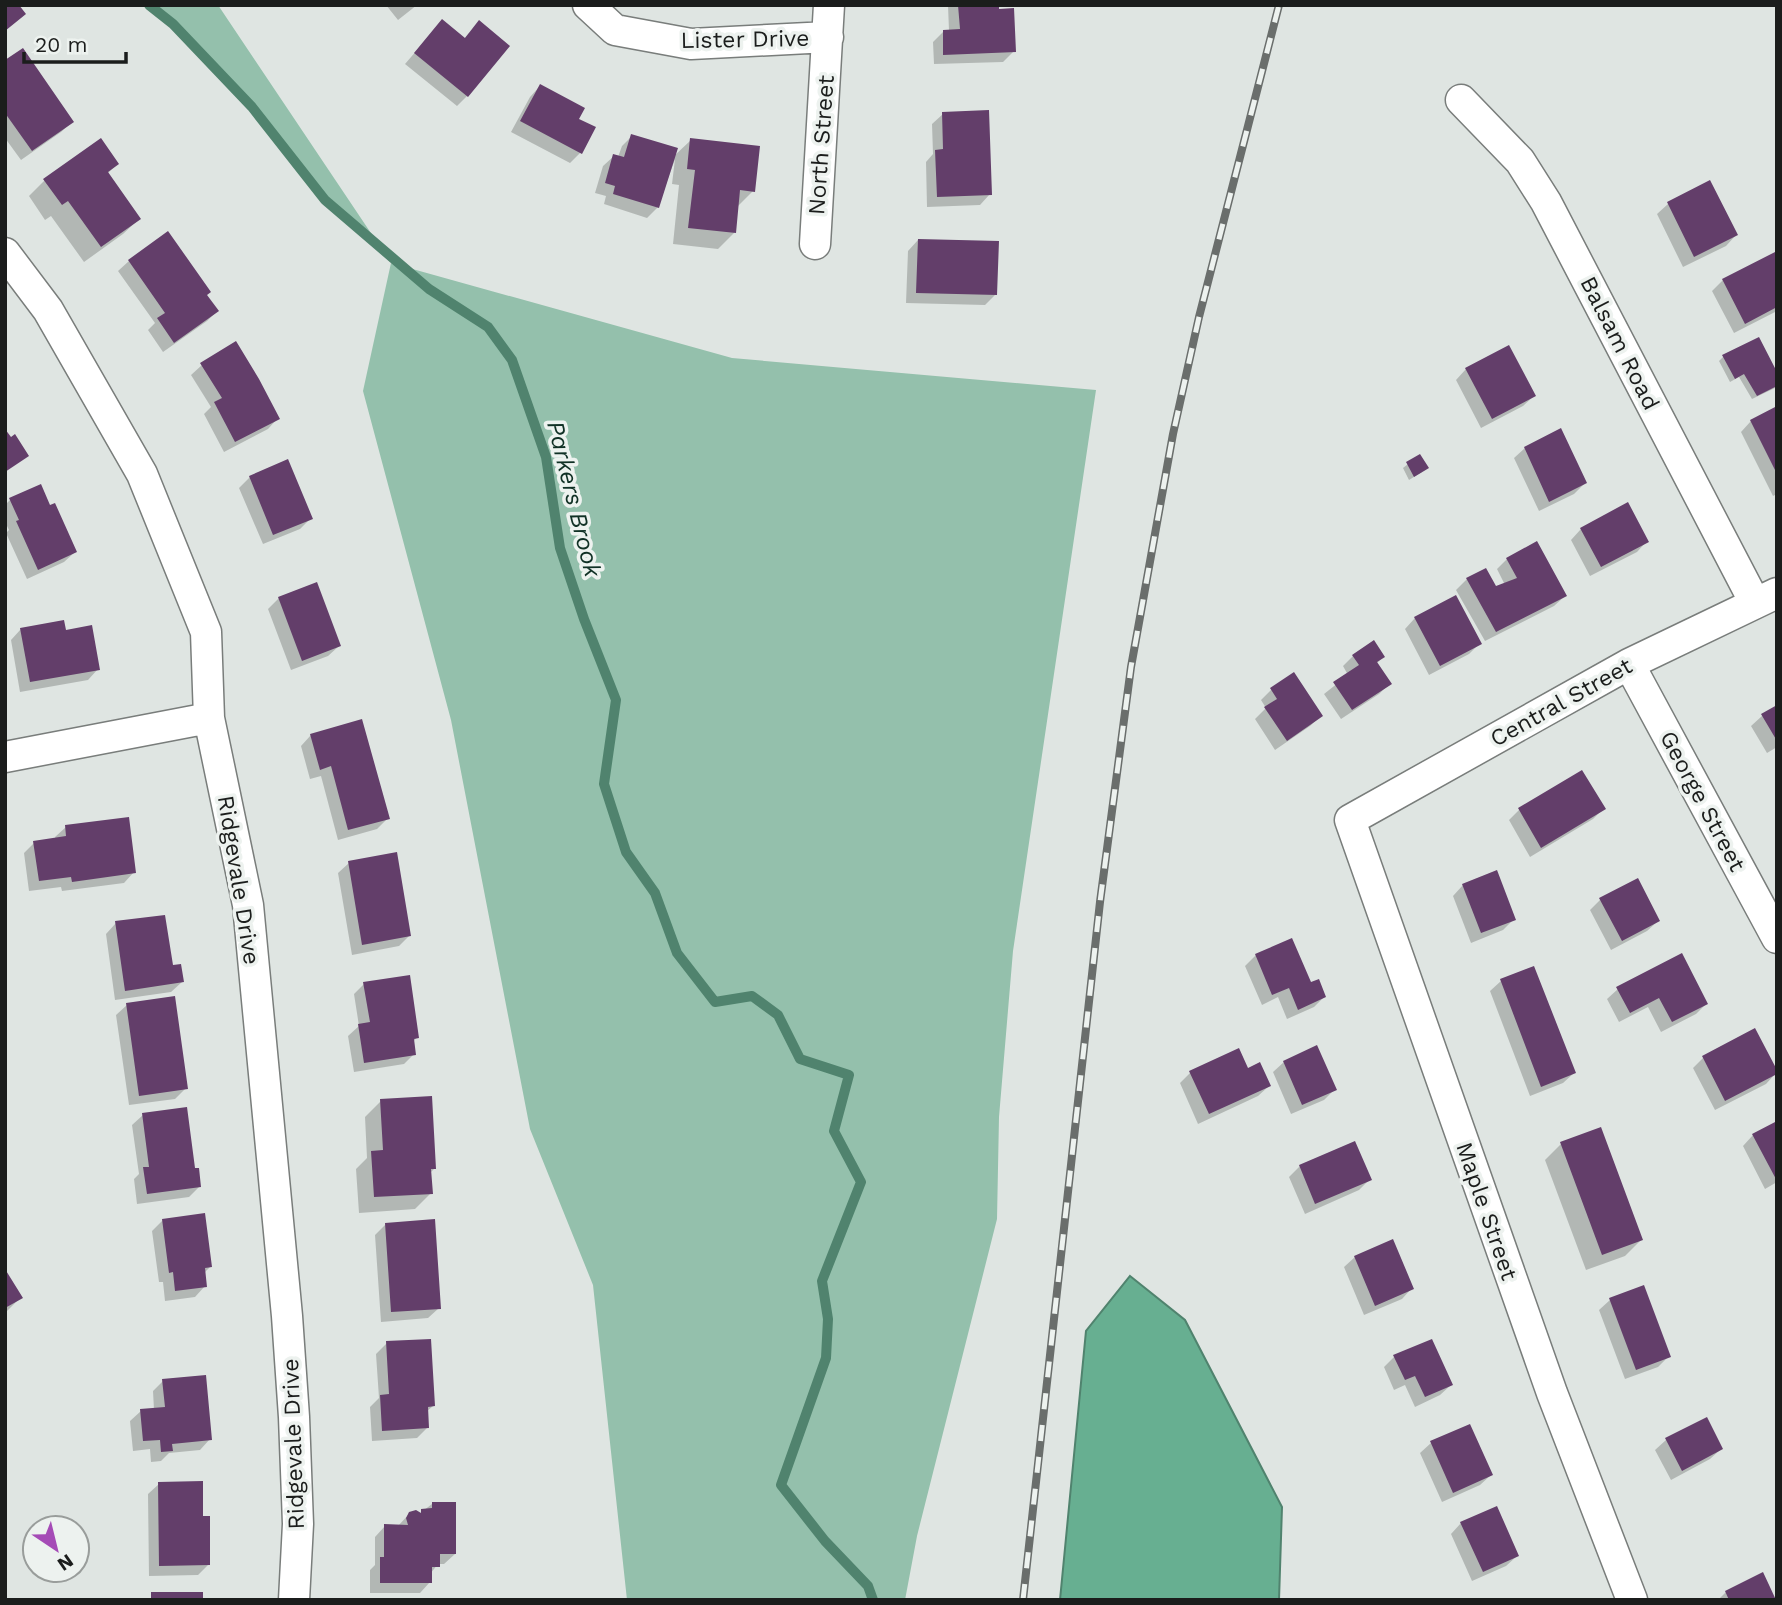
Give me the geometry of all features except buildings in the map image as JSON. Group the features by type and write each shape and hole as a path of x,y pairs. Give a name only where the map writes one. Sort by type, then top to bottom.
{"street":[{"name":"Lister Drive","path":"588,5 615,30 691,44 828,37"},
{"name":"North Street","path":"815,244 829,5"},
{"name":"Balsam Road","path":"1461,100 1520,161 1546,202 1766,598"},
{"name":"Ridgevale Drive","path":"5,253 48,310 142,474 206,632 209,718 249,918 291,1379 298,1524 294,1600"},
{"name":"Central Street","path":"1350,820 1629,664 1766,598"},
{"name":"George Street","path":"1629,664 1777,938"},
{"path":"5,757 209,718"},
{"name":"Maple Street","path":"1350,820 1552,1393 1632,1600"}],"shaded area":[{"path":"149,5 218,5 391,263 325,200 252,107 173,24"},
{"path":"391,263 732,358 1096,390 1013,951 999,1117 997,1219 917,1536 905,1600 627,1600 593,1285 530,1129 451,720 363,391"},
{"path":"1130,1276 1185,1320 1282,1507 1279,1600 1060,1600 1086,1331"}],"waterway":[{"name":"Parkers Brook","path":"149,5 173,24 252,107 325,200 429,289 488,327 512,360 546,457 560,548 616,700 604,784 626,852 655,893 677,953 715,1002 752,996 778,1015 800,1059 849,1075 834,1131 861,1182 822,1281 828,1319 826,1358 781,1485 825,1541 868,1586 873,1600"}],"railway":[{"path":"1023,1600 1100,902 1131,667 1173,434 1199,317 1279,5"}]}
